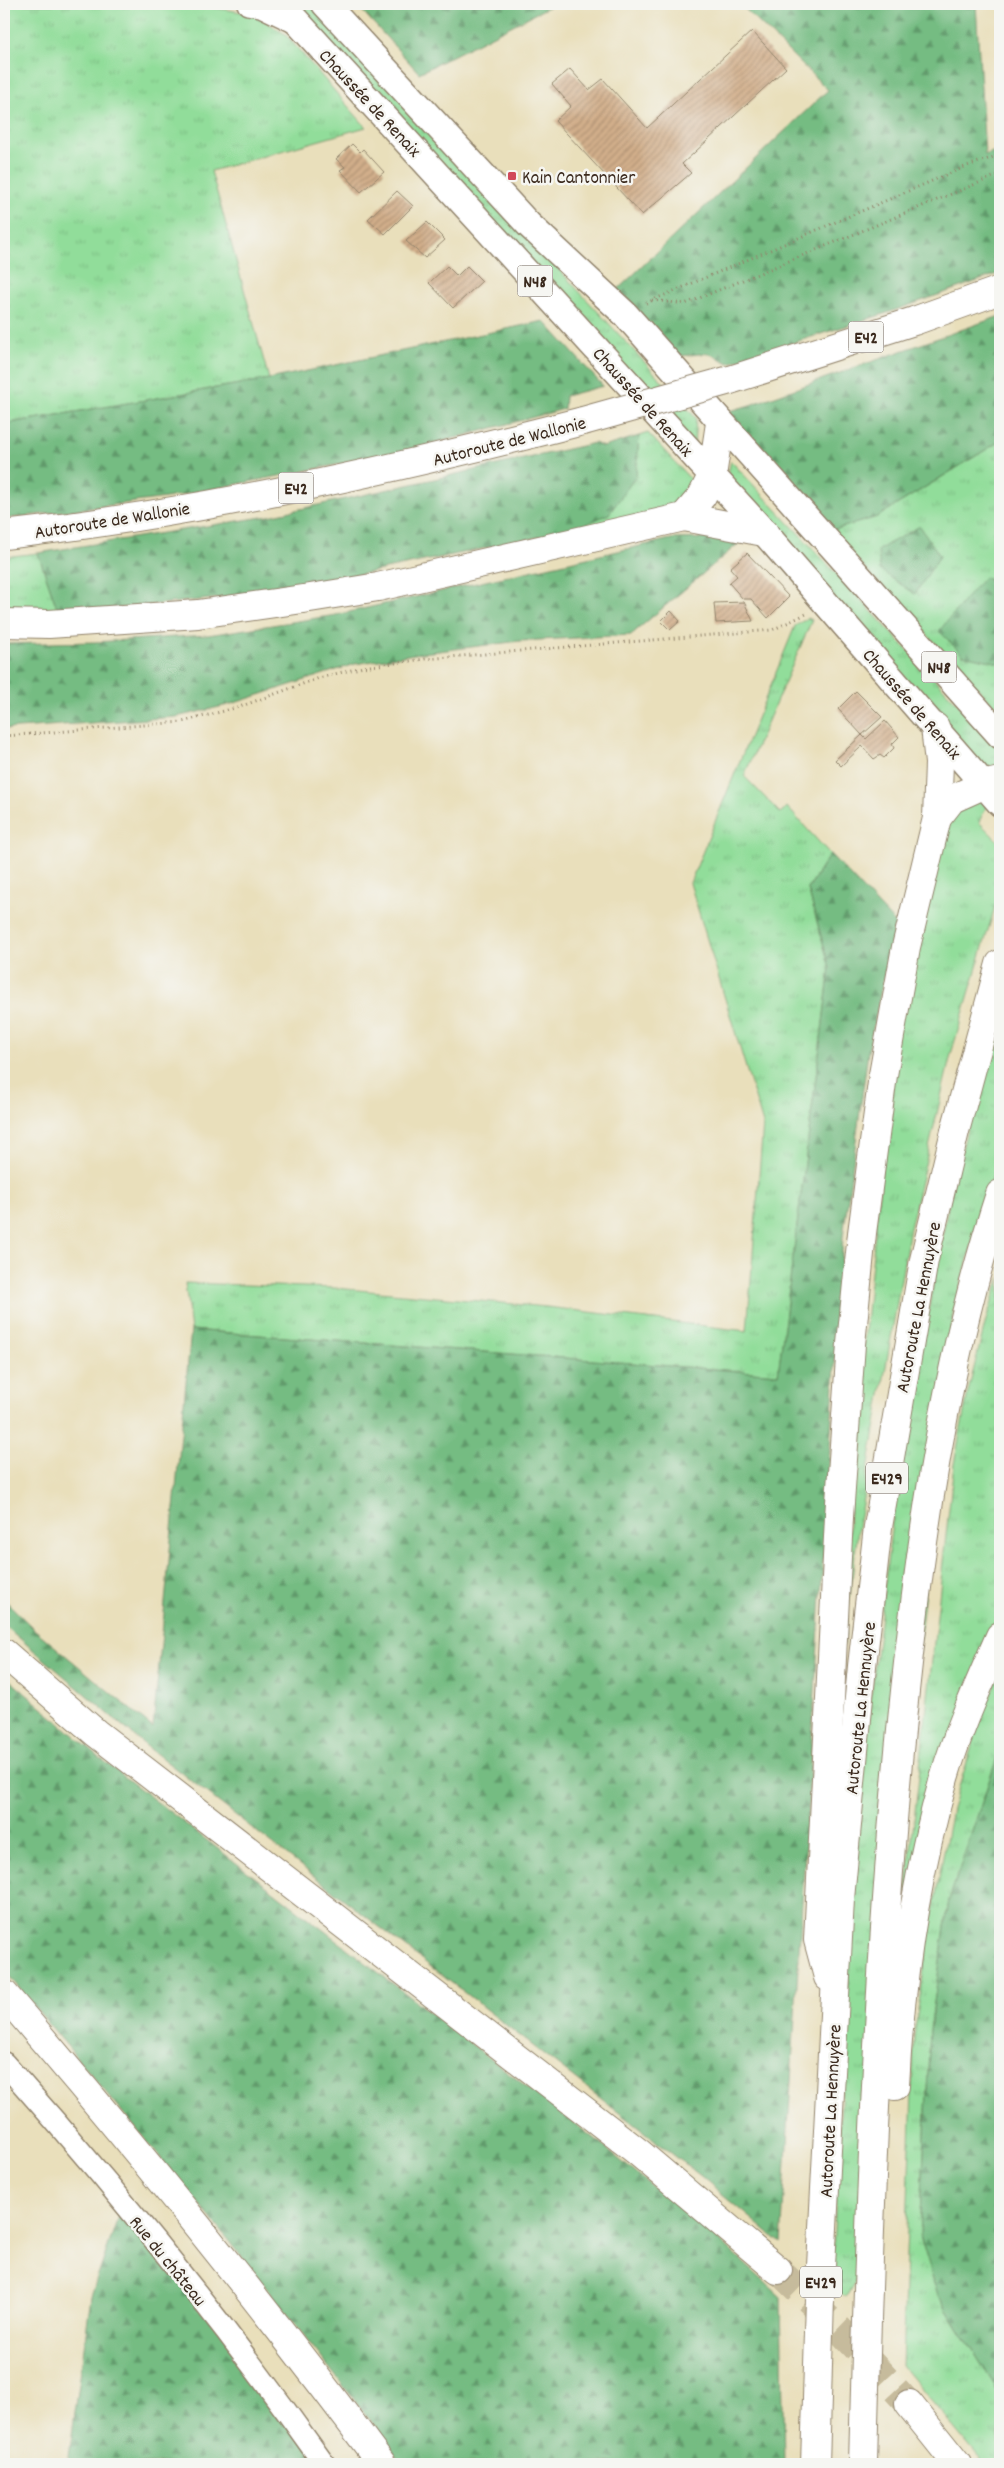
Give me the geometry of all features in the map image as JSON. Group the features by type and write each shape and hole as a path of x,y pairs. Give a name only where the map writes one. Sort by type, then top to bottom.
{"highway":[{"name":"Autoroute de Wallonie","path":"4,535 77,527 316,485 438,458 583,421 730,380 914,321 1000,290"},
{"path":"684,517 702,496 712,476 720,422"},
{"path":"4,623 49,624 198,614 310,598 378,587 684,517 764,532"},
{"path":"834,2002 818,1940 839,1517 851,1344 862,1233 883,1075 906,947 937,818 939,763 935,727"},
{"path":"937,818 952,799 994,790"},
{"name":"Autoroute La Hennuyère","path":"815,2464 818,2351 840,1899 862,1666 878,1527 924,1260 955,1131 1000,964"},
{"name":"E429","path":"863,2464 869,2226 885,1902 906,1675 924,1530 946,1400 963,1321 1000,1194"},
{"path":"869,2226 891,2161 897,2051 907,1965 933,1822 945,1777 959,1736 1000,1636"},
{"path":"4,1653 104,1739 638,2152 778,2270"},
{"path":"4,1994 201,2230 315,2374 382,2464"},
{"path":"908,2404 957,2464"}],"main road":[{"name":"Chaussée de Renaix","path":"281,4 764,532 935,727 994,790"},
{"name":"Chaussée de Renaix","path":"325,4 529,225 625,314 1000,735"}],"street":[{"path":"248,4 260,6 300,24"},
{"name":"Rue du château","path":"4,2063 123,2203 204,2304 280,2401 324,2464"}],"path":[{"path":"625,314 651,300 967,166 1000,155"},
{"path":"651,300 685,304 1000,174"},
{"path":"4,736 182,722 238,708 319,678 372,666 425,659 772,630 827,603"}],"green space":[{"path":"4,4 203,6 254,14 285,34 366,127 211,171 269,379 4,424"},
{"path":"291,4 314,4 696,418 694,446"},
{"path":"356,4 554,4 419,73"},
{"path":"740,4 976,4 985,155 1000,149 1000,273 887,313 729,363 708,353 672,357 615,292 828,90"},
{"path":"1000,316 1000,441 877,517 830,531 723,413 750,405"},
{"path":"544,321 603,386 565,396 564,409 402,452 166,498 4,519 4,424 269,379"},
{"path":"648,433 694,483 688,499 665,512 572,530 636,476 639,436"},
{"path":"639,436 636,476 609,514 572,530 271,593 59,614 38,553 269,516 595,443 603,447"},
{"path":"1000,441 1000,586 984,577 963,654 1000,663 1000,712 830,531 877,517"},
{"path":"731,461 1000,749 1000,774 990,775 726,482"},
{"path":"920,526 940,556 915,594 880,570 878,550"},
{"path":"716,538 739,543 631,635 520,641 414,654 355,664 228,705 176,717 4,729 4,644 95,642 208,635 336,615 671,539"},
{"path":"38,553 59,614 4,614 4,557"},
{"path":"984,577 1000,586 1000,663 963,655 939,631"},
{"path":"808,618 812,620 744,776 780,813 787,807 830,854 808,889 830,968 778,1374 191,1330 185,1283 335,1288 547,1307 747,1331 763,1124 690,883 795,626"},
{"path":"978,797 987,805 979,822 1000,843 1000,890 951,1054 910,1228 859,1521 844,1645 851,1473 894,1044 946,820"},
{"path":"830,854 895,923 868,1052 843,1236 781,2243 702,2177 145,1745 4,1625 4,1599 35,1630 153,1728 191,1330 778,1374 830,968 808,889"},
{"path":"1000,1002 1000,1155 981,1212 953,1312 855,2282 845,2297 831,2284 857,1816 898,1472 950,1196"},
{"path":"1000,1277 1000,1615 973,1682 905,1901 954,1464 968,1392 986,1320"},
{"path":"1000,1671 1000,1749 949,1900 930,2030 920,2236 938,2295 1000,2394 1000,2464 984,2464 902,2366 914,2036 932,1916 952,1809 980,1721"},
{"path":"4,1675 100,1758 696,2219 781,2297 784,2464 401,2464 382,2435 228,2239 4,1970"},
{"path":"1000,1749 1000,2394 938,2295 920,2236 930,2030 949,1900"},
{"path":"123,2203 324,2464 68,2464 91,2296"}],"building":[{"path":"752,31 786,68 682,164 691,173 642,215 555,121 571,106 552,84 570,69 589,90 603,79 647,128"},
{"path":"352,144 360,152 363,149 384,172 361,192 340,170 345,167 336,159"},
{"path":"397,191 413,206 385,234 368,219"},
{"path":"427,222 445,240 425,258 406,241"},
{"path":"447,266 457,276 467,266 482,281 453,308 429,283"},
{"path":"747,553 789,597 768,618 751,599 743,599 729,583 737,576 730,568"},
{"path":"744,602 753,621 716,623 714,603"},
{"path":"671,611 680,621 670,630 661,621"},
{"path":"856,691 882,717 862,735 838,709"},
{"path":"885,721 899,737 892,744 894,748 884,758 880,755 874,759 862,746 841,766 835,760 862,735 866,739"}],"tunnel":[{"path":"778,2270 841,2331 909,2404"}],"place":[{"name":"Kain Cantonnier","path":"512,176"}]}
